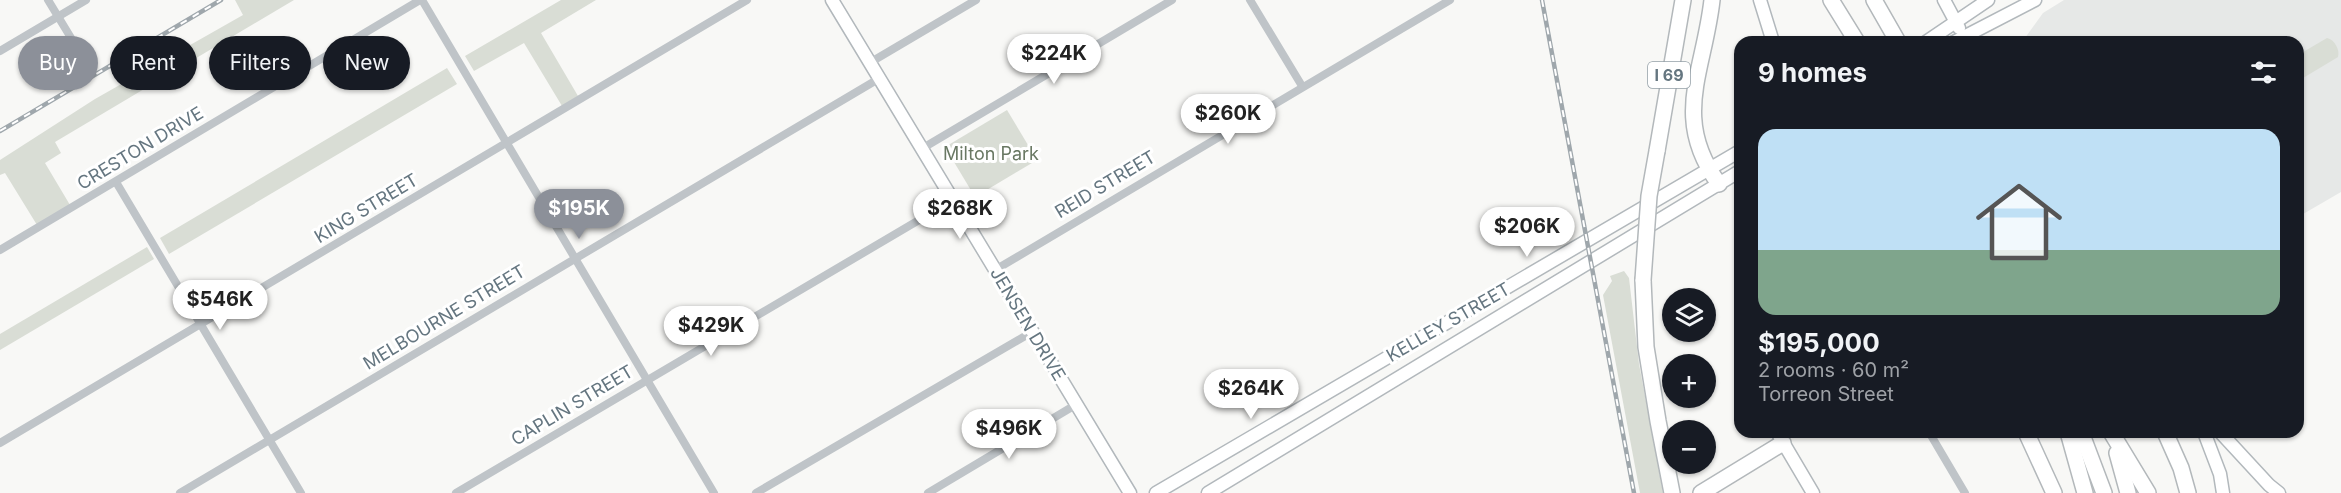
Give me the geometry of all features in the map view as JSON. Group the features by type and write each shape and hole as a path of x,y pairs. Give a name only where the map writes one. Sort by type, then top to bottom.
{"highway":[{"name":"I 69","path":"1672,493 1646,347 1643,280 1649,196 1683,0"},
{"path":"1831,0 1853,36"},
{"path":"1874,0 1895,36"},
{"path":"1711,4 1692,107 1697,143 1708,169 1719,184"},
{"path":"1701,493 1780,438"},
{"path":"2029,438 2054,493"},
{"path":"2070,438 2085,493"},
{"path":"2082,438 2104,493"},
{"path":"2112,438 2128,493"},
{"path":"2114,438 2148,493"},
{"path":"2168,438 2181,468 2188,493"}],"main road":[{"name":"JENSEN DRIVE","path":"832,0 1130,493"},
{"path":"1760,0 1771,36"},
{"path":"1944,0 1956,22 1960,36"},
{"path":"1936,36 1988,0"},
{"path":"1968,36 2035,0"},
{"name":"KELLEY STREET","path":"1156,493 1734,154"},
{"name":"KELLEY STREET","path":"1208,493 1734,175"},
{"path":"1780,438 1813,493"},
{"path":"2206,438 2220,474 2223,493"},
{"path":"2226,438 2279,493"}],"street":[{"path":"48,0 70,36"},
{"path":"0,51 86,0"},
{"path":"421,0 714,493"},
{"name":"CRESTON DRIVE","path":"0,250 421,0"},
{"name":"KING STREET","path":"0,442 747,0"},
{"path":"871,63 976,0"},
{"path":"923,148 1172,0"},
{"path":"1251,0 1302,86"},
{"name":"REID STREET","path":"995,270 1450,0"},
{"name":"MELBOURNE STREET","path":"180,493 880,78"},
{"path":"116,182 302,493"},
{"name":"CAPLIN STREET","path":"456,493 953,200"},
{"path":"756,493 1032,332"},
{"path":"928,493 1077,404"},
{"path":"1933,438 1965,493"}],"shaded area":[{"path":"2064,0 2341,0 2341,192 2304,214 2304,36 2026,36 2043,13"}],"green space":[{"path":"235,0 294,0 233,36 209,36 209,51 197,58 197,41 243,15"},
{"path":"561,0 596,0 541,33 578,96 562,106 524,43 474,71 465,56"},
{"path":"2327,38 2336,46 2338,57 2304,77 2304,51"},
{"path":"447,68 457,84 169,254 160,238"},
{"path":"111,90 143,90 55,142 61,153 45,163 70,205 37,225 5,173 0,175 0,160"},
{"name":"Milton Park","path":"1007,110 1037,160 975,197 945,147"},
{"path":"147,247 154,259 0,350 0,334"},
{"path":"1624,271 1629,278 1639,364 1663,493 1640,493 1603,295 1612,281 1610,276"}],"railway":[{"path":"0,131 221,0"},
{"path":"1542,0 1634,493"}]}
